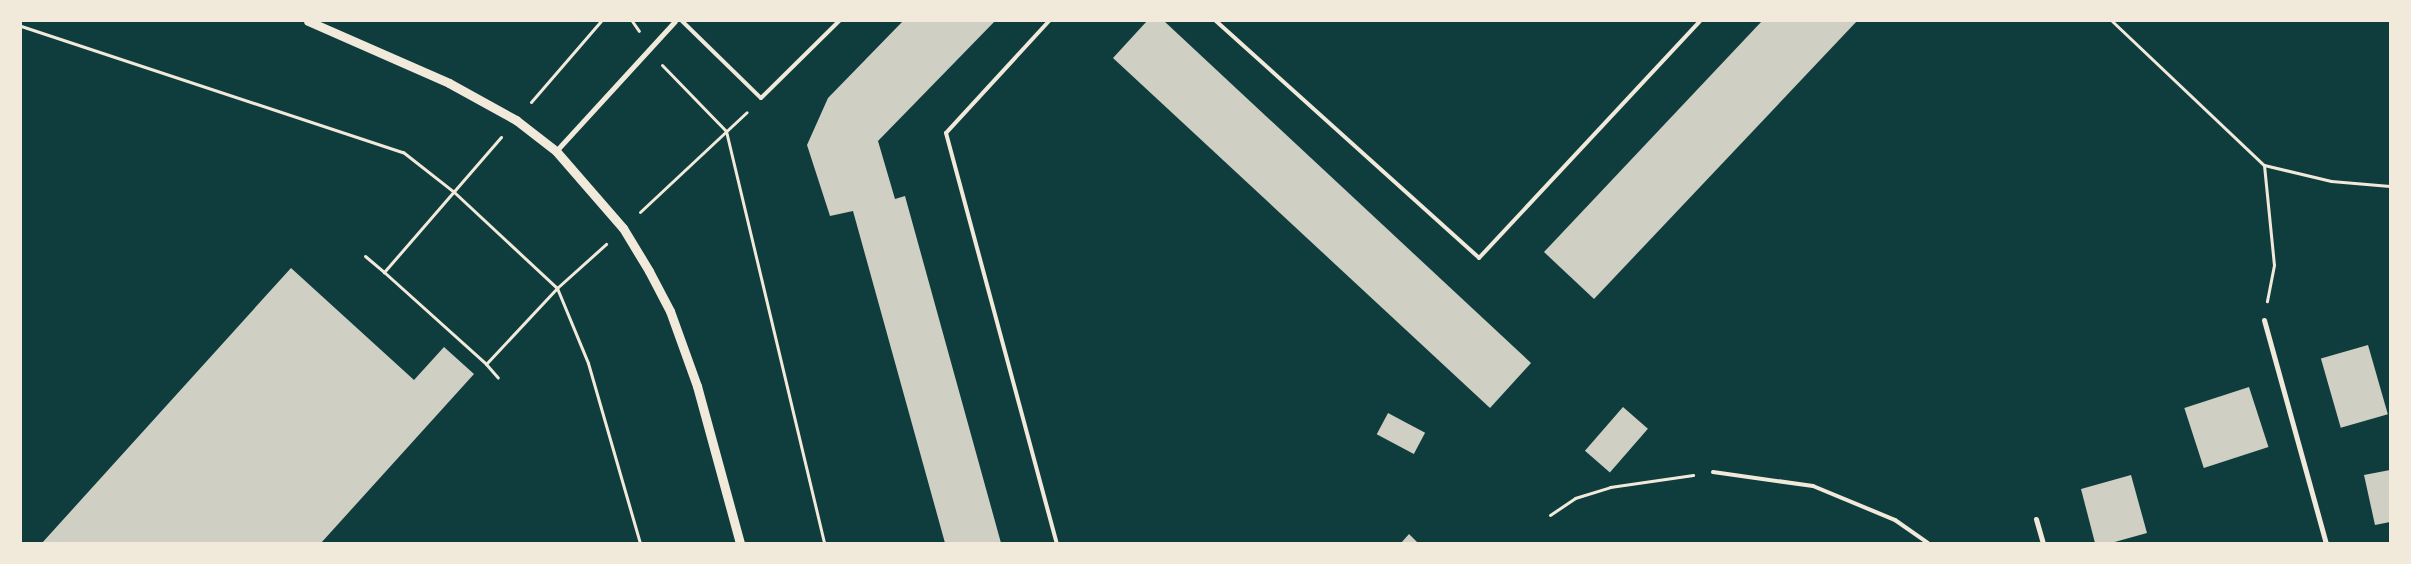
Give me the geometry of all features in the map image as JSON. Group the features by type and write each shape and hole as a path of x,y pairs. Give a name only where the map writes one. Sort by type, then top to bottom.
{"street":[{"path":"308,21 449,83 516,120 556,151 622,228 650,271 670,311 697,386 740,543"},
{"path":"556,151 675,21"},
{"path":"2264,320 2326,543"},
{"path":"2036,519 2043,543"}],"lane":[{"path":"682,21 761,98 839,21"},
{"path":"1049,21 946,133 1057,543"},
{"path":"1216,21 1479,258 1700,21"},
{"path":"1713,472 1813,486 1896,520 1928,543"}],"path":[{"path":"384,272 601,21"},
{"path":"632,21 664,69 726,131 824,543"},
{"path":"2112,21 2264,165 2331,181 2390,186"},
{"path":"21,26 403,152 454,192 557,288 588,363 640,543"},
{"path":"486,364 557,288 761,98"},
{"path":"2264,165 2274,266 2264,320"},
{"path":"365,256 486,364 498,378"},
{"path":"1550,515 1575,498 1610,487 1713,472"}],"building":[{"path":"903,21 995,21 878,141 895,199 905,196 1001,543 945,543 853,211 830,216 807,145 828,98"},
{"path":"1147,21 1164,21 1531,363 1490,408 1113,58"},
{"path":"1762,21 1857,21 1594,299 1544,252"},
{"path":"291,268 414,380 444,347 474,374 321,543 42,543"},
{"path":"2368,345 2388,414 2341,428 2321,359"},
{"path":"2249,387 2268,447 2204,468 2184,408"},
{"path":"1623,407 1648,429 1610,472 1585,451"},
{"path":"1388,413 1425,433 1414,454 1377,434"},
{"path":"2390,470 2390,522 2375,525 2364,475"},
{"path":"2131,475 2147,533 2111,543 2095,543 2081,489"},
{"path":"1409,534 1418,543 1401,543"}]}
